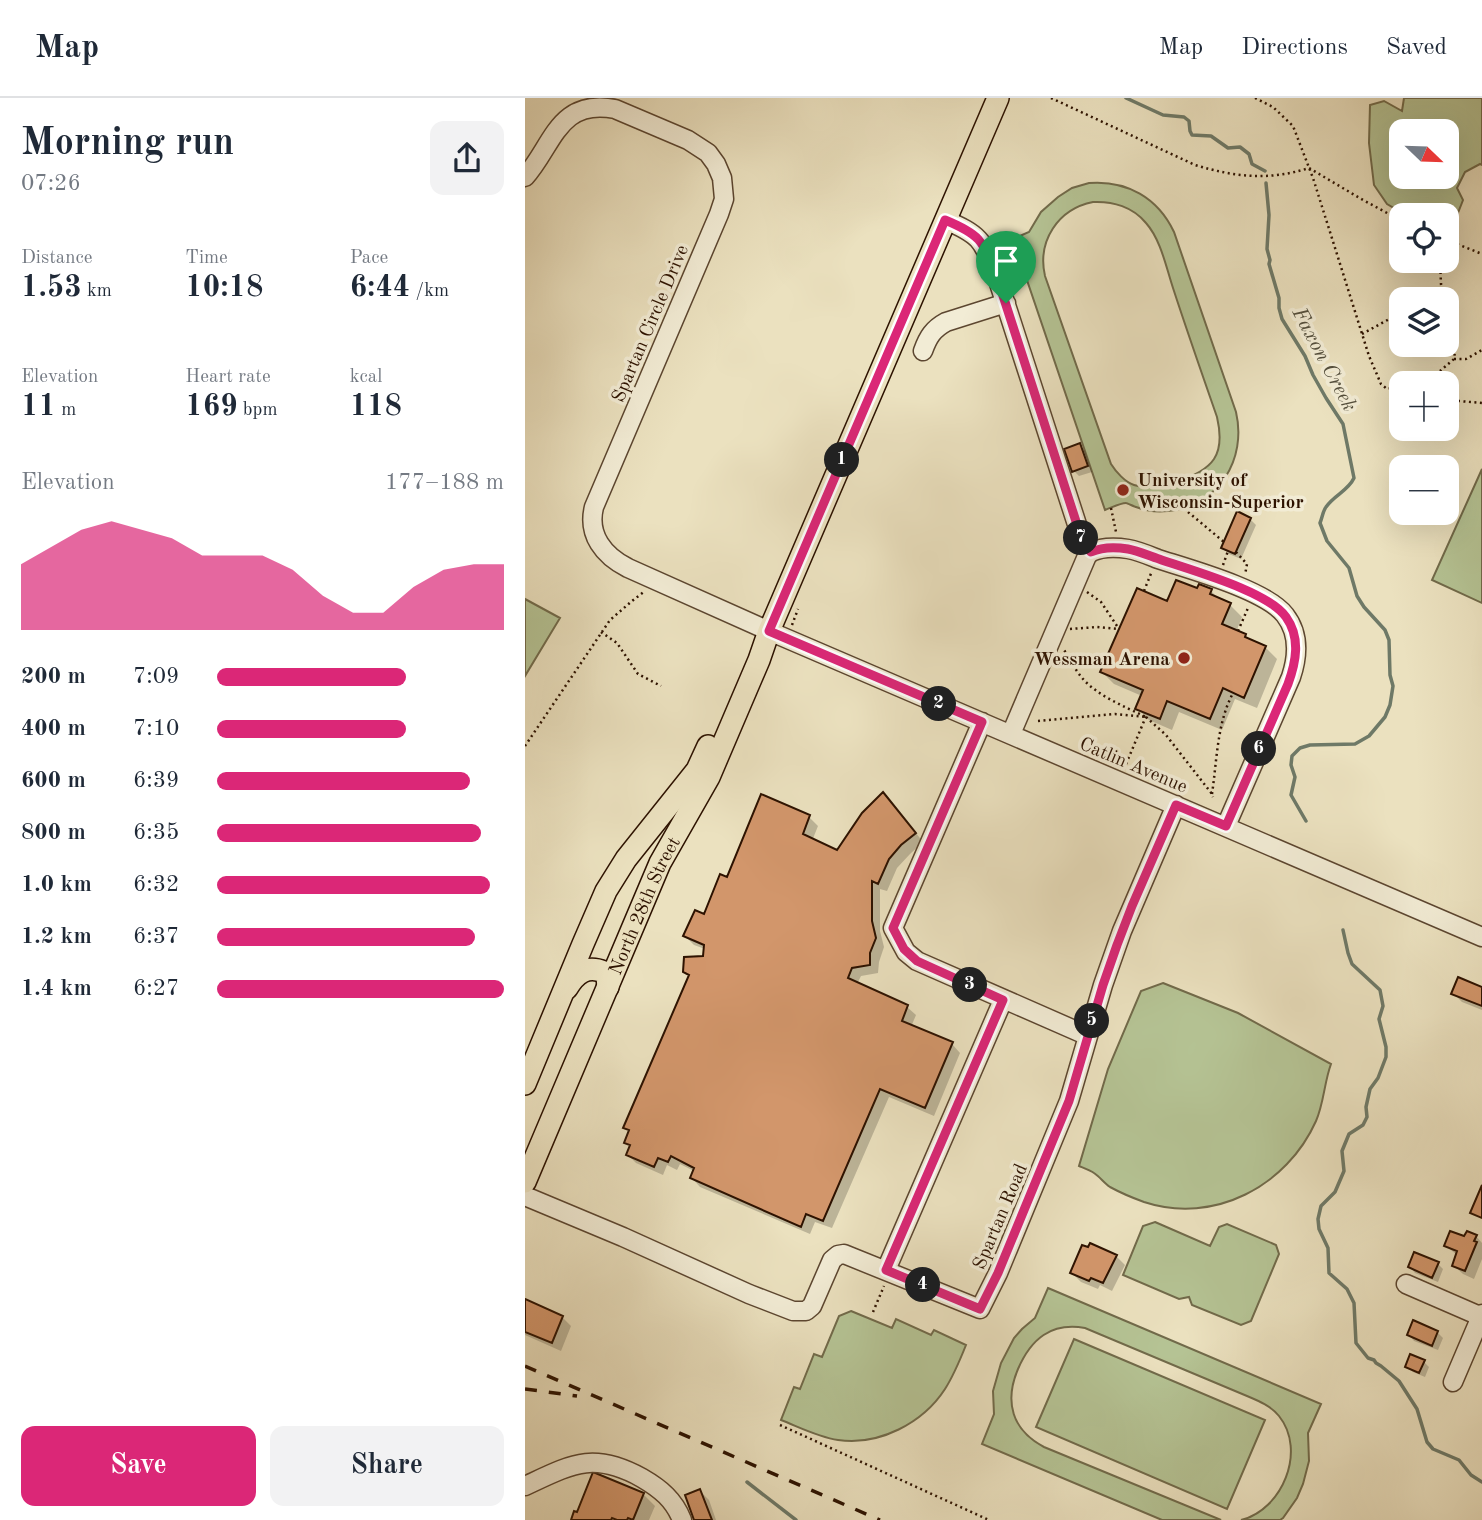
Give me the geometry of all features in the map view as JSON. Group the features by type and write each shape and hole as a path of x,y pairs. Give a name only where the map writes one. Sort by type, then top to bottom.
{"main road":[{"name":"North 28th Street","path":"525,1182 660,863 709,777 998,98"},
{"name":"North 28th Street","path":"525,1084 594,916 610,884 631,853 697,770 752,648 769,631"},
{"path":"561,998 574,978 587,969 604,972 608,987"}],"street":[{"name":"Spartan Circle Drive","path":"525,177 561,121 574,110 592,105 615,109 698,145 712,158 722,178 724,199 597,497 592,513 592,528 606,554 619,564 769,631"},
{"path":"945,220 970,231 983,244 994,267 1082,540 1091,552"},
{"path":"923,351 929,336 946,322 1006,303"},
{"path":"1011,734 1023,688 1058,624 1091,552 1117,548 1142,552 1214,577 1274,605 1285,615 1294,636 1295,658 1288,684 1226,826"},
{"name":"Catlin Avenue","path":"769,631 1482,937"},
{"path":"982,722 893,928 904,949 917,961 1088,1036"},
{"name":"Spartan Road","path":"525,1196 630,1240 760,1300 793,1311 806,1311 812,1306 831,1263 839,1254 848,1254 980,1309 998,1273 1069,1101 1103,985 1122,932 1176,805"},
{"path":"888,1270 1003,1000"},
{"path":"1406,1284 1482,1316 1453,1382"},
{"path":"525,1486 566,1467 599,1462 611,1464 659,1488 671,1499 682,1520"}],"path":[{"path":"1051,98 1195,165 1262,176 1282,176 1309,168 1389,213"},
{"path":"1255,98 1273,107 1293,126 1369,356 1381,384 1389,389"},
{"path":"1459,245 1482,254"},
{"path":"1362,334 1389,319"},
{"path":"1440,371 1454,359 1466,359 1482,350"},
{"path":"1459,401 1482,403"},
{"path":"1111,508 1117,548"},
{"path":"1188,512 1224,542"},
{"path":"1236,552 1247,564 1248,592 1238,631"},
{"path":"1144,591 1157,559"},
{"path":"525,746 610,620 659,582"},
{"path":"1058,624 1072,630 1097,627 1119,629 1101,602 1075,585"},
{"path":"601,632 617,643 638,674 661,686"},
{"path":"1064,650 1080,676 1093,687 1108,698 1147,716 1166,735 1213,795 1220,732 1233,693"},
{"path":"1038,721 1115,715 1147,716"},
{"path":"1119,781 1147,716"},
{"path":"873,1312 888,1270"},
{"path":"781,1424 989,1520"}],"green space":[{"path":"1404,98 1482,98 1482,165 1465,172 1459,184 1459,119 1389,119 1389,189 1458,189 1463,200 1459,210 1459,203 1387,204 1374,185 1369,143 1370,105 1384,101 1402,111"},
{"path":"1089,183 1103,183 1128,188 1150,201 1174,232 1236,412 1238,430 1233,463 1225,477 1215,490 1202,500 1186,507 1156,511 1126,503 1105,510 1013,239 1029,232 1041,212 1072,188","holes":["1100,202 1122,206 1135,213 1156,237 1217,417 1219,444 1214,459 1199,472 1165,485 1134,485 1127,482 1111,464 1045,276 1044,251 1053,228 1070,212 1081,206"]},
{"path":"1482,469 1482,603 1432,580"},
{"path":"525,599 560,618 525,676"},
{"path":"1163,983 1238,1013 1331,1064 1319,1114 1303,1144 1287,1164 1267,1181 1222,1204 1170,1208 1144,1202 1110,1187 1092,1172 1079,1166 1108,1069 1141,991"},
{"path":"1155,1222 1210,1246 1219,1227 1227,1224 1276,1245 1279,1254 1251,1321 1241,1325 1192,1305 1189,1297 1179,1299 1123,1275 1143,1226"},
{"path":"1048,1288 1321,1404 1308,1433 1309,1461 1303,1484 1283,1518 1241,1520 1256,1514 1268,1504 1286,1477 1291,1446 1287,1430 1276,1412 1256,1400 1085,1328 1052,1330 1029,1349 1018,1369 1012,1393 1018,1424 1044,1447 1221,1520 1162,1520 982,1444 994,1414 993,1391 1001,1363 1014,1338 1035,1318"},
{"path":"851,1311 892,1328 896,1319 931,1335 934,1330 966,1345 945,1389 925,1412 899,1430 853,1441 823,1437 781,1420 794,1387 800,1389 814,1354 822,1357 839,1316"},
{"path":"1074,1339 1265,1420 1227,1509 1036,1427"}],"building":[{"path":"1080,443 1088,466 1072,472 1064,449"},
{"path":"1237,511 1251,518 1235,554 1221,548"},
{"name":"Wessman Arena","path":"1176,580 1197,588 1199,584 1212,589 1210,594 1231,603 1222,624 1266,646 1244,698 1223,688 1210,719 1167,701 1160,719 1135,709 1143,690 1100,672 1137,588 1167,601"},
{"path":"883,792 916,833 889,859 878,884 872,881 872,921 876,938 870,953 870,965 852,968 848,978 908,1005 902,1021 953,1042 925,1108 880,1089 823,1221 806,1214 801,1227 690,1178 694,1168 671,1156 668,1162 658,1158 654,1167 626,1155 630,1145 624,1143 629,1130 623,1128 689,975 683,972 684,957 703,956 704,945 683,936 695,910 704,914 720,874 727,877 761,794 810,815 803,834 837,850 862,813"},
{"path":"1458,977 1482,987 1482,1006 1451,994"},
{"path":"1482,1185 1482,1218 1470,1213"},
{"path":"1450,1231 1464,1236 1467,1231 1477,1235 1474,1241 1477,1242 1465,1271 1452,1266 1457,1251 1444,1246"},
{"path":"1090,1243 1117,1255 1103,1283 1091,1278 1089,1281 1070,1273 1082,1245 1088,1247"},
{"path":"1414,1252 1439,1262 1432,1278 1408,1267"},
{"path":"525,1299 563,1316 552,1343 525,1332"},
{"path":"1413,1320 1438,1331 1432,1346 1407,1335"},
{"path":"1410,1354 1425,1360 1419,1373 1405,1367"},
{"path":"593,1472 644,1493 633,1520 571,1520 574,1511 577,1512"},
{"path":"700,1489 712,1520 694,1520 685,1495"}],"waterway":[{"name":"Faxon Creek","path":"1126,98 1163,115 1184,117 1189,121 1192,135 1211,136 1228,148 1240,147 1249,154 1252,164 1265,171"},
{"name":"Faxon Creek","path":"1266,183 1269,215 1267,249 1282,319 1343,424 1354,478 1326,507 1320,523 1327,541 1349,568 1357,596 1385,630 1389,640 1393,686 1385,717 1369,736 1355,744 1310,745 1300,748 1292,756 1291,765 1295,777 1291,795 1306,821"},
{"name":"Faxon Creek","path":"1343,930 1352,964 1380,990 1383,1006 1379,1019 1386,1057 1378,1078 1370,1089 1367,1117 1363,1125 1349,1134 1342,1151 1344,1171 1335,1192 1321,1206 1319,1229 1328,1248 1329,1273 1347,1289 1354,1303 1356,1343 1368,1358 1399,1381 1417,1409 1427,1442 1433,1449 1459,1460 1471,1475 1482,1482"},
{"name":"Faxon Creek","path":"747,1482 796,1520"}],"railway":[{"path":"525,1366 880,1520"},
{"path":"525,1389 577,1396"}],"place":[{"name":"University of Wisconsin-Superior","path":"1123,490"},
{"name":"Wessman Arena","path":"1184,658"}],"route":[{"path":"945,220 970,231 983,244 1006,303 1086,547 1091,552 1113,548 1142,552 1214,577 1258,596 1285,615 1292,628 1296,653 1288,684 1226,826 1176,805 1117,945 1069,1101 998,1273 980,1309 886,1270 1003,1000 917,961 904,949 893,928 982,722 769,631 945,220"}]}
